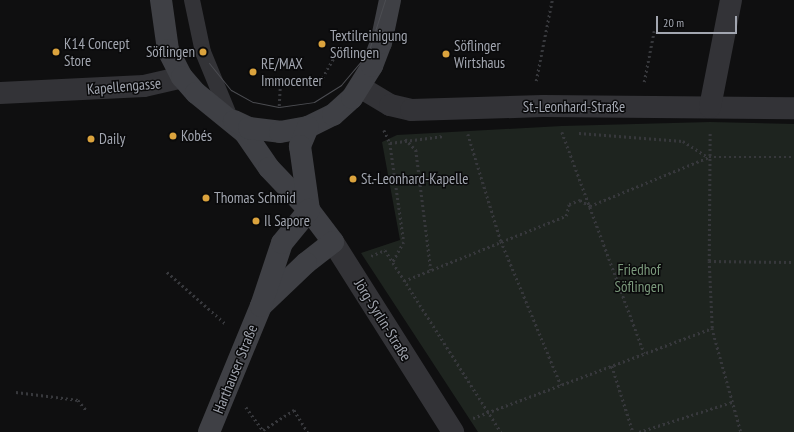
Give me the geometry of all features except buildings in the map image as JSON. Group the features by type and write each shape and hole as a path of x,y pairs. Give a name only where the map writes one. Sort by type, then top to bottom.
{"street":[{"path":"161,0 168,50 182,77"},
{"name":"Kapellengasse","path":"0,93 144,86 182,77 196,93 231,120 249,128 280,132 308,127 333,115 360,87 381,43 390,0"},
{"path":"710,107 731,0"},
{"name":"St.-Leonhard-Straße","path":"360,87 390,105 411,110 640,106 794,108"},
{"name":"Kapellengasse","path":"231,120 269,168 310,210"},
{"path":"308,127 300,146 310,210"},
{"name":"Jörg-Syrlin-Straße","path":"310,210 333,242 453,432"},
{"name":"Harthauser Straße","path":"209,432 260,306 282,243 310,210"},
{"name":"Harthauser Straße","path":"260,306 306,263 333,242"}],"lane":[{"path":"192,0 203,52 231,120"}],"path":[{"path":"531,107 552,0"},
{"path":"640,106 654,31"},
{"path":"280,132 280,85 302,85 322,78 336,54"},
{"path":"710,107 709,261 712,328 741,432"},
{"path":"382,127 390,143 404,242 393,262"},
{"path":"554,132 570,133"},
{"path":"562,132 644,353"},
{"path":"577,133 683,141 709,157"},
{"path":"468,134 502,241 561,385"},
{"path":"460,135 476,134"},
{"path":"390,143 405,139 452,135"},
{"path":"405,139 416,150 431,270"},
{"path":"590,206 709,157 794,157"},
{"path":"404,281 566,216 569,204 580,200 590,206"},
{"path":"385,250 501,432"},
{"path":"709,261 794,262"},
{"path":"167,272 227,325 249,334"},
{"path":"477,416 712,328"},
{"path":"612,366 633,432"},
{"path":"16,392 78,400 87,411"},
{"path":"224,396 248,408 263,430 294,410 308,432"},
{"path":"639,432 732,402"}],"green space":[{"name":"Friedhof Söflingen","path":"710,122 794,124 794,432 478,432 361,253 400,240 382,142 397,135 562,126"}],"tram line":[{"path":"209,63 231,90 253,102 279,107 314,102 341,85 368,53 385,0"}],"place":[{"name":"Textilreinigung Söflingen","path":"322,44"},
{"name":"K14 Concept Store","path":"56,52"},
{"name":"Söflingen","path":"203,52"},
{"name":"Söflinger Wirtshaus","path":"446,54"},
{"name":"RE/MAX Immocenter","path":"253,72"},
{"name":"Kobés","path":"173,136"},
{"name":"Daily","path":"91,139"},
{"name":"St.-Leonhard-Kapelle","path":"353,179"},
{"name":"Thomas Schmid","path":"206,198"},
{"name":"Il Sapore","path":"256,221"}]}
